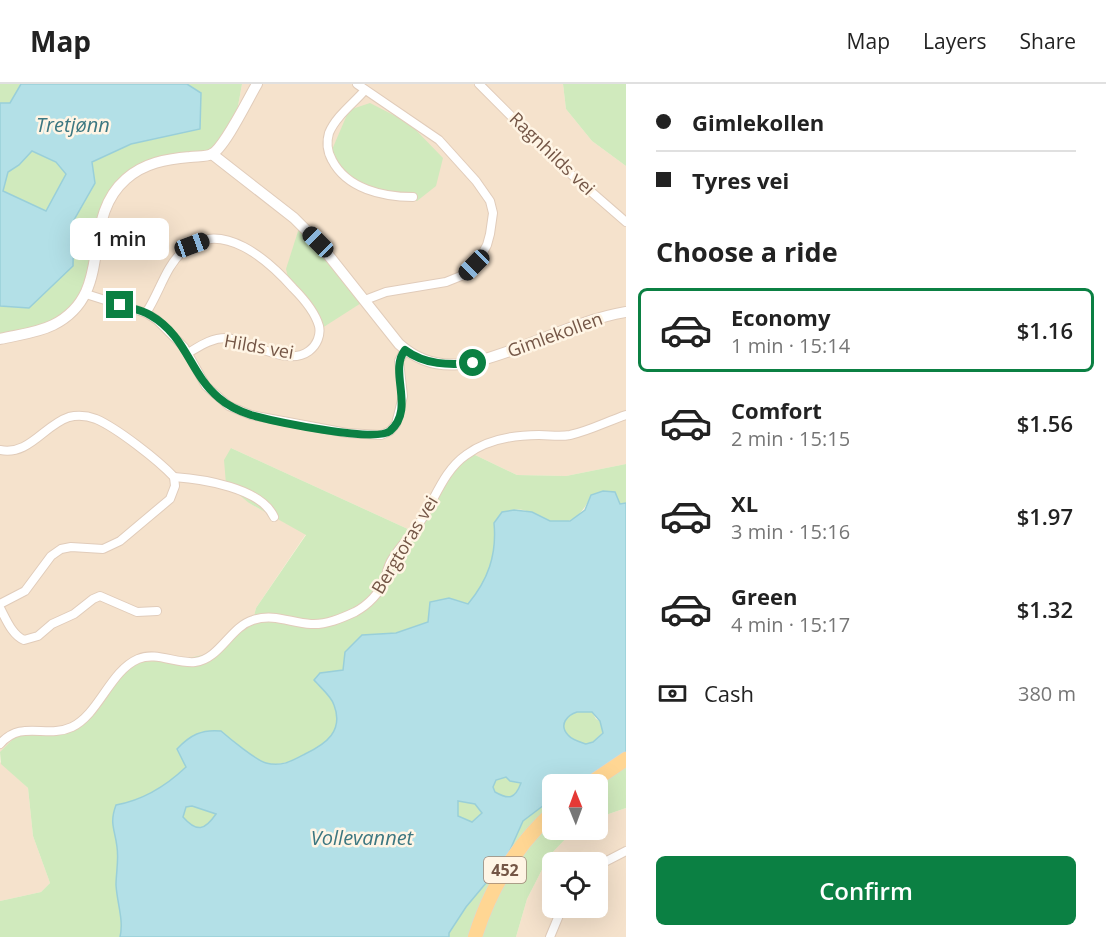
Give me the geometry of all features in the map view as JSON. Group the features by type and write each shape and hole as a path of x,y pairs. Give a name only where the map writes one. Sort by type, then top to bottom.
{"main road":[{"path":"604,774 626,759"},
{"name":"452","path":"475,937 483,911 500,878 531,833 542,823"}],"street":[{"path":"0,339 54,325 73,312 86,294 94,272 102,217 110,199 120,185 138,170 153,163 173,158 212,154 221,145 256,84"},
{"path":"357,84 439,140 467,170 487,197 492,205 493,220 483,253 460,278 438,284 386,292 364,300"},
{"name":"Ragnhilds vei","path":"479,84 564,168 626,222"},
{"path":"365,90 330,131 327,144 329,154 340,173 360,186 388,196 413,197"},
{"name":"Gimlekollen","path":"212,154 302,226 318,242 405,350 423,360 442,364 473,363 493,358 595,319 626,312"},
{"name":"Hilds vei","path":"146,313 174,260 192,245 216,239 237,244 263,258 302,298 319,327 316,343 308,352 300,355 275,353 225,338 213,340 188,353"},
{"path":"86,294 146,313 167,328 188,353 206,386 219,399 251,415 297,424 375,436 390,431 399,420 403,396 399,361 405,350"},
{"name":"Bergtoras vei","path":"0,744 17,731 60,730 74,726 84,718 126,668 140,658 148,656 182,662 200,661 211,655 237,630 252,620 275,617 318,624 357,610 377,594 392,558 422,520 449,472 466,454 497,440 516,436 558,437 626,415"},
{"path":"0,450 9,451 23,447 69,418 88,417 96,419 117,432 154,458 174,477 214,483 241,491 263,501 274,517"},
{"path":"157,611 137,612 100,596 74,614 52,624 38,636 24,640 13,631 0,606 25,591 51,556 61,549 71,547 103,549 120,541 170,498 175,486 174,477"},
{"path":"608,860 626,851"},
{"path":"550,937 558,918"}],"shaded area":[{"path":"242,84 563,84 566,109 592,141 626,166 626,464 566,476 517,475 473,454 410,530 231,448 249,503 306,534 256,608 253,620 216,652 179,660 71,727 0,752 0,338 110,194 238,106"},
{"path":"0,762 28,788 33,836 50,883 41,892 0,901"},
{"path":"626,808 626,937 516,937 527,899 542,870 542,918 608,918 608,852 553,852 564,840 608,840 608,814"}],"green space":[{"path":"0,84 21,84 10,103 0,103"},
{"path":"187,84 242,84 238,106 218,151 144,163 110,194 90,288 72,318 0,338 0,306 29,308 73,266 74,220 95,183 92,162 131,144 160,138 201,93"},
{"path":"563,84 626,84 626,166 592,141 566,109"},
{"path":"370,103 409,123 443,158 436,186 417,201 348,182 331,152 349,110"},
{"path":"31,151 56,162 66,174 46,211 2,191 8,172 19,165"},
{"path":"300,225 369,298 319,330 290,286 286,269"},
{"path":"231,448 410,530 446,478 473,454 517,475 566,476 626,464 626,503 620,504 591,495 580,513 569,521 556,523 518,509 494,523 493,557 486,576 468,604 449,598 428,622 396,633 362,635 343,671 332,671 336,725 327,741 318,749 285,763 265,763 249,754 221,731 161,787 132,802 116,806 113,822 118,852 116,885 121,918 120,937 0,937 0,901 41,892 50,883 33,836 28,788 1,764 0,752 21,731 71,727 134,662 179,660 216,652 253,620 256,608 306,535 249,503 226,484 224,460"},
{"path":"577,712 592,712 600,721 603,732 593,742 586,744 576,741 565,731 565,720"},
{"path":"626,752 626,808 608,814 608,774 597,774"},
{"path":"506,777 521,783 514,795 508,797 495,792 493,787 496,780"},
{"path":"458,801 475,804 482,813 472,822 458,816"},
{"path":"192,806 217,814 201,828 193,826 183,817 186,807"},
{"path":"542,807 542,840 564,840 553,852 542,852 542,870 527,899 516,937 449,937 449,933 466,907 506,859 523,821"}],"water":[{"name":"Tretjønn","path":"21,84 187,84 201,93 200,129 131,144 92,162 95,183 74,220 73,266 29,308 0,306 0,103 10,103","holes":["32,151 56,162 66,174 46,211 3,191 8,172 19,165"]},
{"name":"Vollevannet","path":"603,491 615,492 620,504 626,503 626,752 597,774 542,774 542,807 523,821 506,859 466,907 449,933 449,937 120,937 121,918 116,885 118,852 113,822 116,805 145,796 178,774 186,767 177,749 187,740 202,732 221,731 256,758 272,764 291,761 320,746 331,736 337,722 333,702 314,680 320,673 343,670 345,652 362,635 396,633 428,622 430,602 449,598 468,604 481,586 490,566 494,546 494,523 502,512 514,510 532,512 550,521 570,521 585,510 591,495","holes":["577,712 592,712 600,721 603,733 593,742 586,744 576,741 565,731 565,720","506,777 510,781 521,783 514,795 508,797 495,792 493,787 496,780","458,801 475,804 482,813 472,822 458,816","192,806 216,814 201,828 193,826 183,817 186,807"]}],"route":[{"path":"120,305 150,314 167,328 188,353 201,380 229,406 251,415 347,433 375,436 386,434 399,420 403,396 399,361 405,350 423,360 442,364 473,363"}]}
